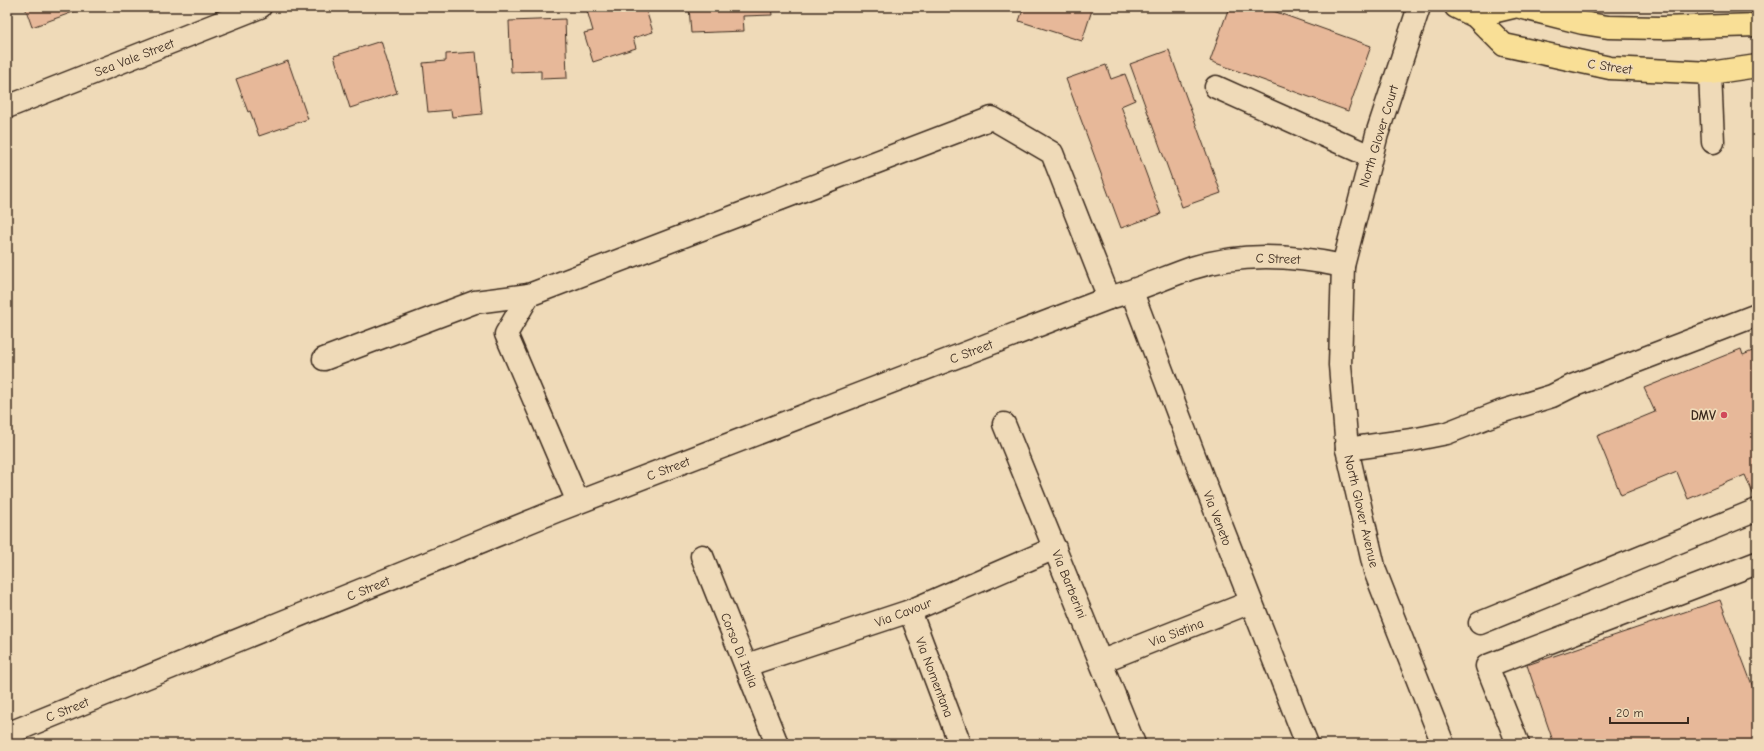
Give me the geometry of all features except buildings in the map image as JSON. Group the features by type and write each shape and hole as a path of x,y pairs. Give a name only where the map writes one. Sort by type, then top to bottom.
{"main road":[{"name":"C Street","path":"1456,7 1475,16 1504,45 1610,68 1710,72 1757,66"},
{"path":"1475,16 1513,7"},
{"path":"1520,7 1583,23 1608,27 1662,28 1757,25"}],"street":[{"name":"Sea Vale Street","path":"7,107 260,7"},
{"name":"North Glover Court","path":"1343,266 1370,156 1419,7"},
{"path":"1710,72 1713,142"},
{"path":"1216,87 1370,156"},
{"path":"324,359 475,302 529,295 992,118 1052,154 1109,298"},
{"name":"C Street","path":"7,734 578,502 1109,298 1132,292 1193,268 1243,258 1294,257 1343,266"},
{"name":"North Glover Avenue","path":"1343,266 1340,365 1347,449 1375,571 1443,744"},
{"name":"Via Veneto","path":"1132,292 1307,744"},
{"path":"529,295 506,334 578,502"},
{"path":"1347,449 1412,440 1447,433 1500,412 1552,396 1572,386 1757,315"},
{"name":"Via Barberini","path":"1004,424 1102,661 1134,744"},
{"path":"1480,622 1757,510"},
{"name":"Via Cavour","path":"747,665 910,611 1055,548"},
{"name":"Corso Di Italia","path":"702,556 747,665 777,744"},
{"path":"1518,744 1487,666 1757,563"},
{"name":"Via Sistina","path":"1102,661 1251,602"},
{"name":"Via Nomentana","path":"910,611 960,744"}],"place":[{"name":"DMV","path":"1724,415"}]}
